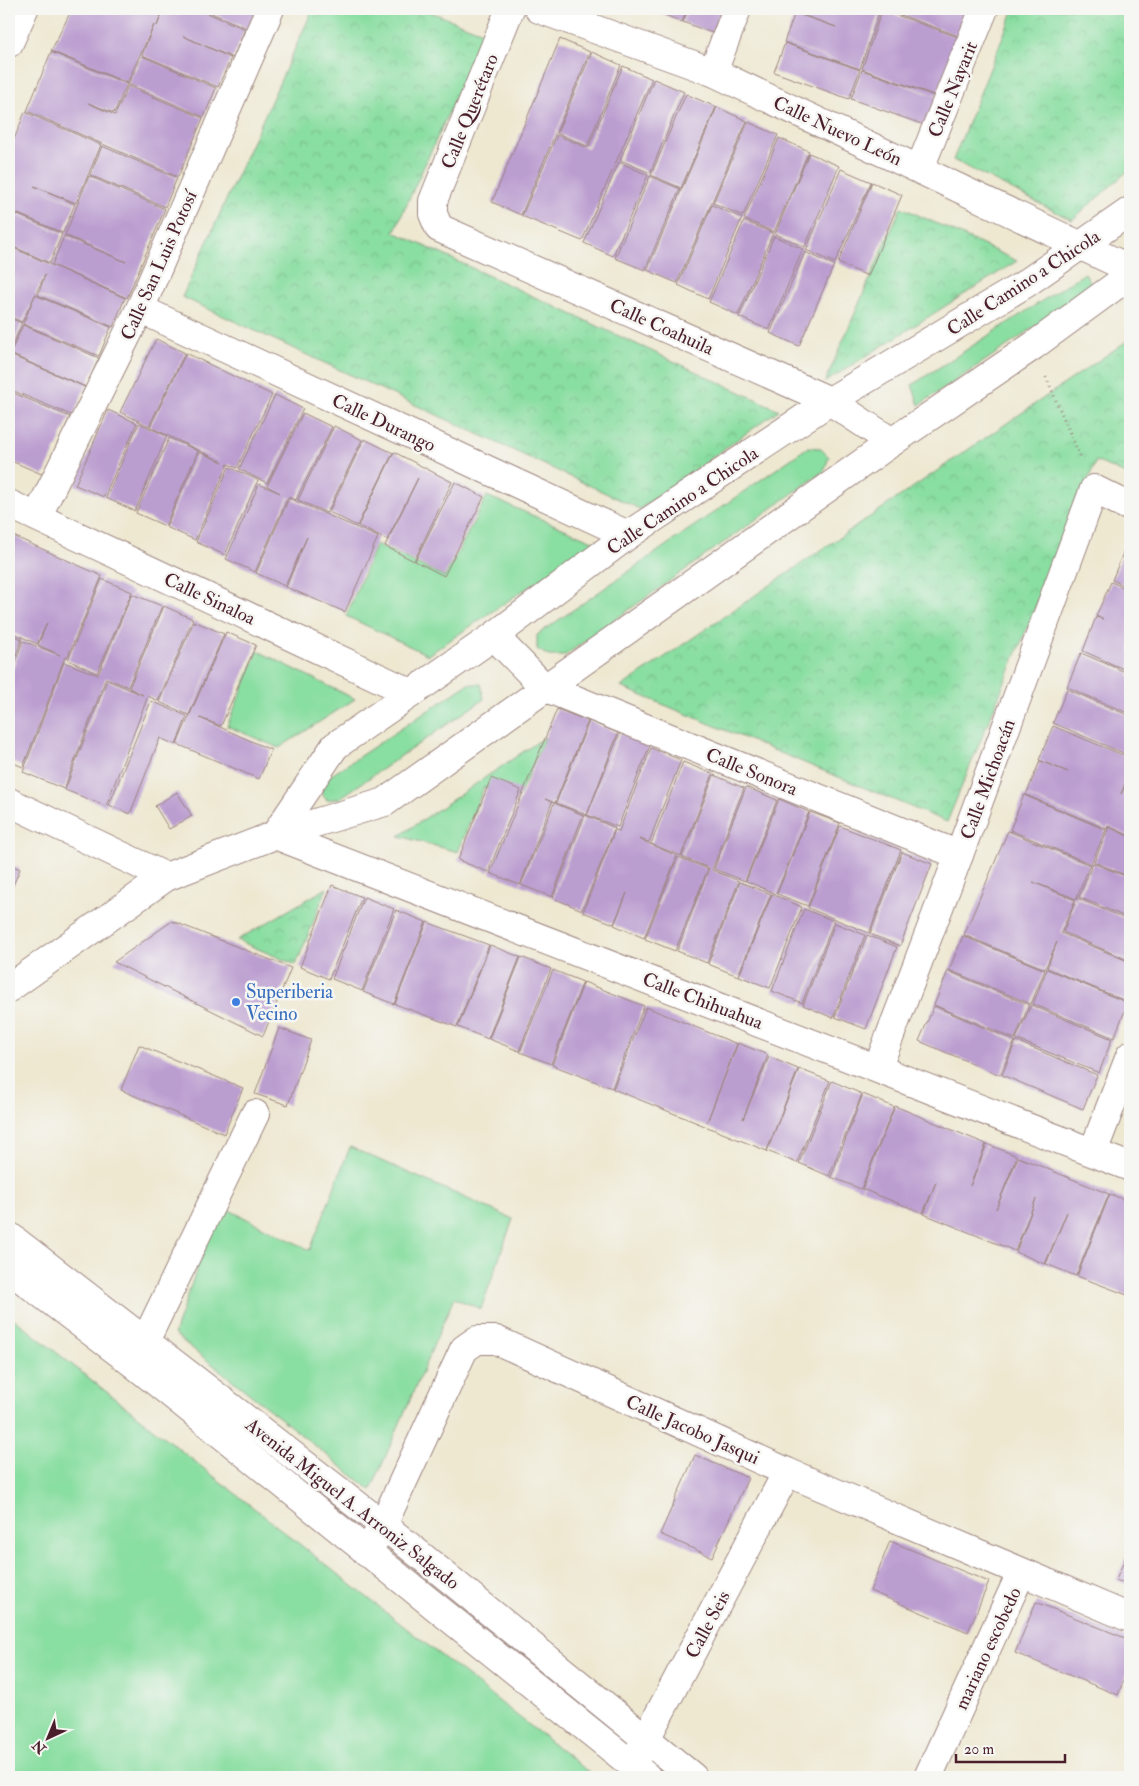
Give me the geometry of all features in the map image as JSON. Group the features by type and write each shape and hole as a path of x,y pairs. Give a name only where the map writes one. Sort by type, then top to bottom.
{"street":[{"path":"9,43 24,9"},
{"name":"Calle San Luis Potosí","path":"37,517 140,308 270,9"},
{"name":"Calle Querétaro","path":"433,214 433,201 510,9"},
{"name":"Calle Nuevo León","path":"539,9 713,72 1083,245 1130,269"},
{"path":"713,72 737,9"},
{"name":"Calle Nayarit","path":"920,168 984,9"},
{"name":"Calle Camino a Chicola","path":"275,835 335,746 494,636 628,535 830,401 1025,284 1130,211"},
{"name":"Calle Coahuila","path":"433,214 439,228 830,401 892,442"},
{"path":"9,988 166,877 275,835 385,802 544,687 892,442 1033,346 1130,275"},
{"name":"Calle Durango","path":"140,308 628,535"},
{"path":"1094,490 1130,507"},
{"name":"Calle Michoacán","path":"878,1067 959,855 1094,490"},
{"name":"Calle Sinaloa","path":"9,504 411,692"},
{"path":"494,636 544,687"},
{"name":"Calle Sonora","path":"544,687 959,855"},
{"path":"9,802 166,877"},
{"name":"Calle Chihuahua","path":"275,835 878,1067 1130,1167"},
{"path":"1093,1152 1130,1056"},
{"path":"134,1364 255,1114"},
{"name":"Avenida Miguel A. Arroniz Salgado","path":"9,1236 383,1525 693,1777"},
{"name":"Avenida Miguel A. Arroniz Salgado","path":"9,1269 134,1364 635,1773"},
{"name":"Calle Jacobo Jasqui","path":"367,1553 383,1525 464,1349 477,1340 496,1340 788,1472 1130,1618"},
{"name":"Calle Seis","path":"635,1773 646,1740 788,1472"},
{"name":"mariano escobedo","path":"928,1777 1021,1573"}],"path":[{"path":"1033,346 1094,490"}],"green space":[{"path":"313,9 423,9 485,33 394,232 779,410 640,509 182,297"},
{"path":"1014,9 1130,9 1130,169 1072,220 953,160"},
{"path":"901,207 1017,261 825,382"},
{"path":"1085,273 1092,285 1016,340 919,405 912,385"},
{"path":"1130,339 1130,476 1096,461 947,822 621,687"},
{"path":"808,447 820,448 829,457 824,471 564,656 549,656 537,649 537,635"},
{"path":"487,496 595,542 428,655 346,616 376,544 445,577"},
{"path":"258,651 355,699 279,748 227,726"},
{"path":"468,684 481,684 484,699 340,798 327,800 321,793 321,782"},
{"path":"545,737 518,798 484,787 458,852 399,836"},
{"path":"327,888 296,965 237,940"},
{"path":"350,1147 513,1219 481,1309 454,1298 371,1490 174,1334 219,1205 310,1250"},
{"path":"9,1315 595,1777 9,1777"}],"building":[{"path":"72,9 163,9 157,26 164,9 198,9 245,29 233,58 183,36 231,58 218,87 142,55 154,25 127,83 51,51"},
{"path":"202,9 257,9 249,29"},
{"path":"653,9 687,9 682,22"},
{"path":"688,9 722,9 712,33 683,22"},
{"path":"795,9 880,10 860,69 784,42 795,13 836,27 794,12"},
{"path":"884,9 969,9 959,36"},
{"path":"882,10 958,37 937,96 862,69"},
{"path":"560,39 590,52 521,215 492,202"},
{"path":"785,43 860,70 849,99 774,72"},
{"path":"51,52 127,84 114,113 88,103 115,115 128,86 203,118 178,177 27,111"},
{"path":"592,52 621,65 587,146 557,133"},
{"path":"142,56 216,88 204,117 128,84"},
{"path":"623,66 652,79 582,241 522,216 557,135 588,148"},
{"path":"862,70 937,97 927,126 851,99"},
{"path":"654,79 684,92 650,173 620,160"},
{"path":"686,94 716,107 681,188 651,175"},
{"path":"717,107 747,121 677,283 647,270"},
{"path":"25,112 101,145 76,203 34,186 75,204 63,233 9,210 9,152"},
{"path":"748,122 778,135 743,216 713,203"},
{"path":"779,138 809,151 774,232 744,219"},
{"path":"102,146 177,178 165,207 90,175"},
{"path":"809,153 839,166 805,247 775,234"},
{"path":"619,162 648,175 613,256 584,243"},
{"path":"841,169 871,182 835,263 806,250"},
{"path":"89,176 165,209 127,298 52,265 64,236 126,262 65,235"},
{"path":"650,176 680,189 645,270 615,258"},
{"path":"872,182 902,195 868,276 838,263"},
{"path":"712,205 742,218 708,299 678,285"},
{"path":"9,211 62,234 50,263 9,245"},
{"path":"744,221 773,233 738,315 709,302"},
{"path":"774,236 803,249 769,330 739,317"},
{"path":"9,246 125,298 113,327 38,295 45,275 22,322 9,316"},
{"path":"805,252 834,265 799,346 770,333"},
{"path":"35,295 111,327 99,356 23,324"},
{"path":"9,318 22,323 9,354"},
{"path":"23,325 99,358 86,387 10,354"},
{"path":"156,339 185,353 149,426 120,412"},
{"path":"186,353 272,395 237,468 228,464 195,540 166,527 199,452 223,462 150,427"},
{"path":"10,355 85,387 73,416 9,389"},
{"path":"9,391 70,417 44,475 9,460"},
{"path":"275,395 303,409 267,483 239,469"},
{"path":"108,410 137,423 104,497 75,485"},
{"path":"303,413 332,427 296,500 288,497 255,572 226,559 259,484 280,493 267,486"},
{"path":"139,423 167,436 135,511 106,498"},
{"path":"334,426 362,440 327,513 298,500"},
{"path":"169,438 198,451 165,526 136,513"},
{"path":"364,439 393,453 357,526 329,512"},
{"path":"394,452 452,482 414,561 385,546 418,478 387,540 358,526"},
{"path":"229,467 258,480 225,555 196,542"},
{"path":"455,482 484,497 444,576 415,561"},
{"path":"289,498 378,537 345,612 286,587 307,537 285,586 256,573"},
{"path":"9,534 102,576 67,658 65,657 23,767 9,761 9,679 23,641 60,655 38,645 47,623 37,644 9,631"},
{"path":"1126,546 1130,548 1130,588 1112,580"},
{"path":"102,579 132,592 97,673 68,660"},
{"path":"1111,582 1130,590 1130,672 1083,651 1096,617 1103,619 1096,616"},
{"path":"132,594 162,606 128,687 106,678 64,789 23,772 64,662 98,675"},
{"path":"164,606 193,619 158,701 148,696 106,806 65,790 107,680 143,695 129,688"},
{"path":"194,621 224,634 189,715 159,702"},
{"path":"226,632 256,645 221,726 200,718 271,750 259,779 177,744"},
{"path":"9,634 22,639 9,673"},
{"path":"1081,653 1130,674 1130,714 1067,687"},
{"path":"1067,689 1130,716 1130,756 1053,723"},
{"path":"151,701 187,716 176,745 160,738 130,814 109,805"},
{"path":"557,709 588,721 555,803 545,799 552,802 520,885 490,873"},
{"path":"589,721 618,733 587,815 556,803"},
{"path":"1053,726 1130,758 1130,771 1121,794 1130,776 1130,836 1108,826 1107,829 1026,795 1040,761 1068,772 1039,760"},
{"path":"620,733 650,745 618,827 587,815"},
{"path":"651,748 681,760 649,842 639,839 677,856 644,938 614,925 627,893 614,924 583,912 615,830 619,831"},
{"path":"683,762 713,774 681,856 651,844"},
{"path":"714,775 744,788 712,870 739,881 707,963 677,951 709,868 682,857"},
{"path":"491,778 521,790 488,872 458,860"},
{"path":"746,787 777,800 745,881 714,869"},
{"path":"177,792 192,816 169,829 155,806"},
{"path":"1024,795 1106,830 1091,864 1010,830"},
{"path":"779,799 809,812 776,894 746,881"},
{"path":"554,803 583,815 552,897 521,885"},
{"path":"810,812 840,823 808,906 777,894"},
{"path":"585,815 615,828 582,910 553,898"},
{"path":"840,826 901,850 869,933 808,908"},
{"path":"1109,827 1130,837 1130,877 1094,862"},
{"path":"1008,831 1090,865 1076,899 1033,882 1075,900 1061,933 1130,962 1128,1002 1047,968 1057,942 1045,969 964,935"},
{"path":"902,852 932,864 900,946 870,934"},
{"path":"678,857 708,869 675,951 645,939"},
{"path":"1093,863 1130,878 1130,919 1079,897"},
{"path":"9,864 20,869 9,895"},
{"path":"740,882 771,894 738,976 708,964"},
{"path":"332,885 362,897 329,979 300,967"},
{"path":"772,894 802,907 770,988 739,976"},
{"path":"364,897 394,909 362,991 332,979"},
{"path":"1077,898 1130,921 1130,961 1063,932"},
{"path":"804,909 834,921 802,1003 772,991"},
{"path":"396,910 426,922 394,1004 363,992"},
{"name":"Superiberia Vecino","path":"172,921 291,968 263,1036 114,962"},
{"path":"427,922 489,945 457,1027 395,1004"},
{"path":"835,923 865,935 833,1018 803,1005"},
{"path":"867,935 897,947 866,1029 835,1017"},
{"path":"963,936 1045,970 1031,1004 949,970"},
{"path":"490,945 520,957 488,1039 458,1027"},
{"path":"521,957 551,969 519,1051 489,1039"},
{"path":"1047,969 1128,1003 1114,1038 1033,1004"},
{"path":"553,970 583,982 551,1064 520,1052"},
{"path":"948,971 1029,1005 1015,1039 934,1005"},
{"path":"584,982 644,1006 612,1088 552,1065"},
{"path":"1031,1005 1112,1039 1099,1073 1016,1039"},
{"path":"934,1006 1015,1041 1000,1075 919,1041"},
{"path":"646,1007 737,1044 707,1122 738,1043 768,1055 743,1119 769,1057 798,1069 767,1151 613,1089"},
{"path":"279,1028 311,1040 288,1105 255,1094"},
{"path":"1016,1041 1097,1075 1083,1109 1002,1075"},
{"path":"139,1045 243,1088 224,1134 121,1090"},
{"path":"799,1069 830,1081 797,1163 767,1151"},
{"path":"832,1081 862,1094 829,1176 799,1163"},
{"path":"863,1094 894,1107 861,1189 831,1177"},
{"path":"895,1106 986,1144 970,1186 987,1144 1017,1156 996,1209 1018,1157 1109,1194 1076,1276 1046,1264 1067,1212 1045,1264 1016,1252 1036,1199 1015,1251 924,1214 936,1182 923,1213 862,1189"},
{"path":"1110,1194 1130,1202 1130,1296 1077,1276"},
{"path":"695,1455 748,1478 712,1557 660,1534"},
{"path":"890,1541 989,1582 968,1632 870,1591"},
{"path":"1130,1547 1130,1586 1116,1580"},
{"path":"1036,1602 1130,1640 1130,1664 1118,1695 1015,1653"}],"place":[{"name":"Superiberia Vecino","path":"236,1002"}]}
